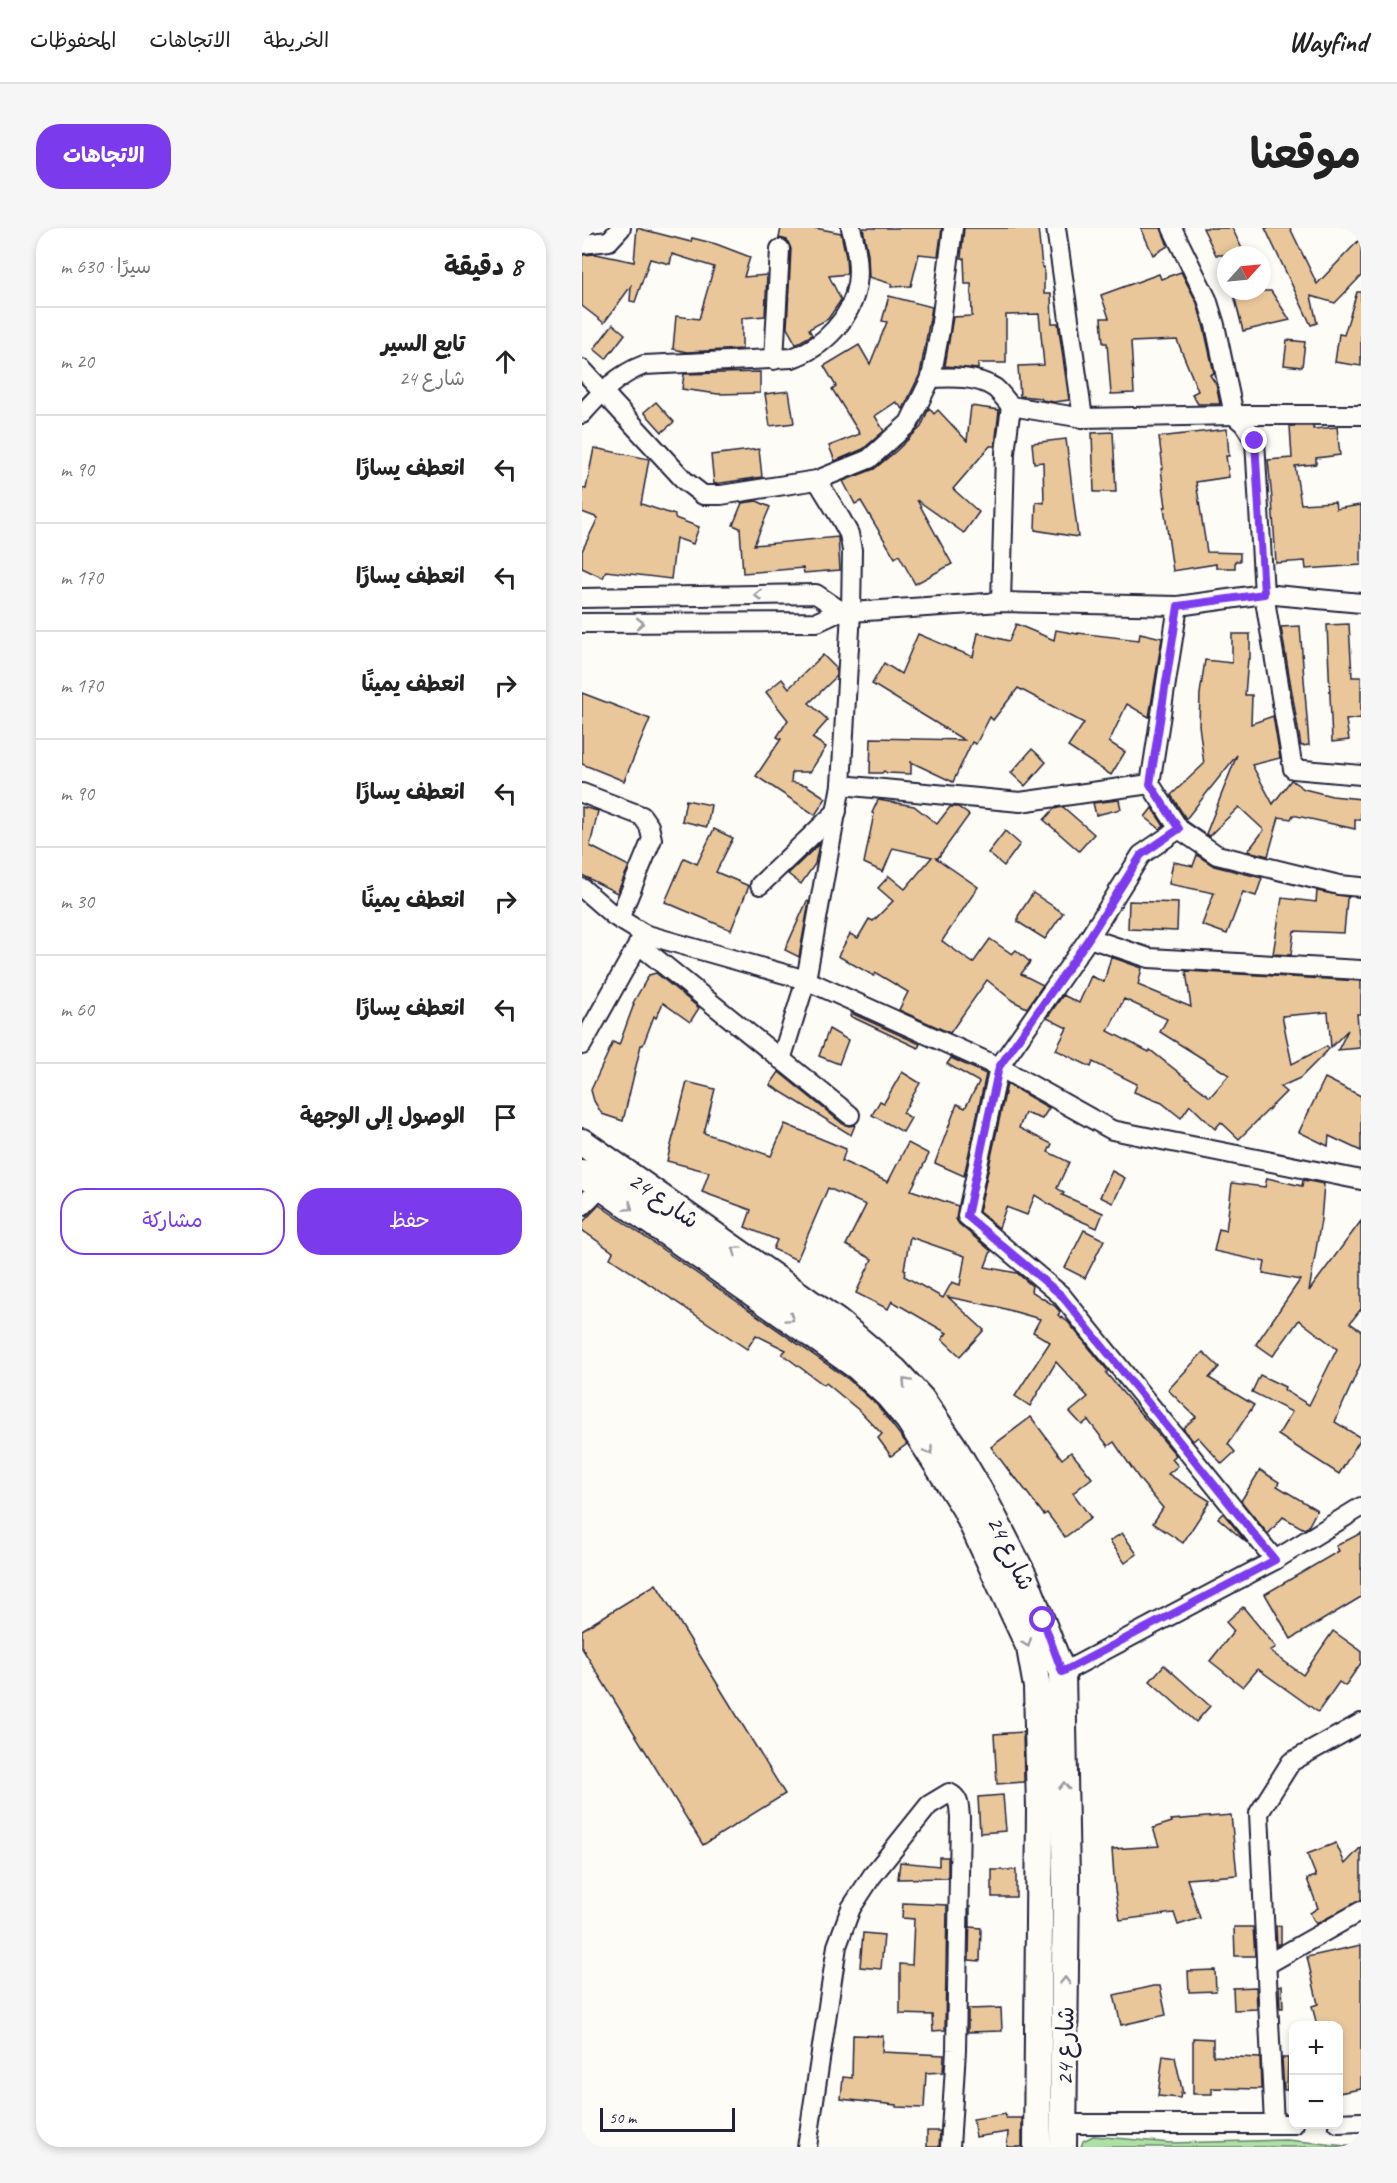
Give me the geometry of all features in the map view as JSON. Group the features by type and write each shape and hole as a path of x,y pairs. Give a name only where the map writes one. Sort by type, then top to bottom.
{"street":[{"path":"582,244 609,241 621,228"},
{"path":"582,414 616,378 644,365 774,360 806,354 819,345 842,321 853,303 858,283 858,266 851,228"},
{"path":"582,369 685,481 703,495 721,495 817,480 869,459 909,423 931,378 940,330 953,228"},
{"path":"1056,228 1083,418"},
{"path":"1172,228 1208,299 1234,415 1244,424 1255,441 1264,594 1293,769 1361,776"},
{"path":"774,360 780,249"},
{"path":"931,378 974,380 996,389 1011,406 1083,418 1361,415"},
{"path":"1001,602 1005,453 1011,406"},
{"path":"781,1060 806,980 841,785 846,611 852,550 849,534 817,480"},
{"path":"582,598 816,594 846,611"},
{"path":"582,623 817,622 846,611 1001,602 1178,606 1264,594 1361,603"},
{"path":"1178,606 1150,784 1179,829 1217,855 1339,885 1361,887"},
{"path":"841,785 1020,802 1150,784"},
{"path":"582,793 642,816 651,832 652,838 619,919"},
{"path":"760,885 837,811"},
{"path":"1179,829 1141,855 1089,938 999,1067 967,1216 1061,1295 1275,1560"},
{"path":"582,888 781,1060 850,1115"},
{"path":"1089,938 1149,958 1361,970"},
{"path":"641,939 806,980 999,1067 1112,1130 1361,1180"},
{"path":"582,1045 641,939"},
{"name":"شارع 24","path":"582,1142 837,1322 874,1352 915,1392 953,1446 983,1497 1024,1576 1062,1672 1066,1879 1064,2135"},
{"path":"582,1206 591,1180"},
{"name":"شارع 24","path":"591,1180 858,1367 888,1395 909,1420 965,1508 1030,1648 1037,1687 1040,1808 1037,2147"},
{"path":"1062,1672 1275,1560 1361,1507"},
{"path":"1274,2124 1258,1813 1291,1762 1361,1723"},
{"path":"807,2147 837,1946 851,1908 872,1876 929,1805 949,1793 955,1796 958,1802 960,1818 956,2050 950,2147"},
{"path":"1266,1965 1361,1911"},
{"path":"1343,2123 1361,2122"},
{"path":"1064,2135 1289,2124"}],"green space":[{"path":"1093,2136 1171,2143 1287,2140 1356,2147 1081,2147 1083,2141"}],"building":[{"path":"637,228 691,242 692,238 716,244 750,257 744,277 767,275 765,316 742,318 742,349 687,352 673,349 676,316 699,319 714,267 672,254 670,264 650,259 635,302 630,301 631,286 604,323 582,306 582,255 596,254 634,262"},
{"path":"781,228 815,228 841,233 846,257 847,274 829,276 841,300 828,319 809,329 812,335 796,344 787,328 791,249 787,240 779,238"},
{"path":"863,228 942,228 938,256 919,254 911,286 891,287 892,284 869,277 868,254"},
{"path":"964,228 1038,228 1042,267 1044,267 1044,294 1051,294 1052,323 1058,323 1069,400 1054,402 1020,396 1018,366 1044,365 1039,314 1006,315 1006,363 978,363 978,369 945,366 953,317 972,316 971,284 965,284 964,258 961,258"},
{"path":"1141,228 1161,228 1168,246 1153,255"},
{"path":"1203,228 1232,228 1241,246 1217,246 1216,255"},
{"path":"1265,228 1290,228 1317,284 1361,238 1361,276 1335,303 1311,296 1317,323 1311,325"},
{"path":"1181,272 1197,303 1214,373 1210,375 1216,384 1220,404 1198,404 1192,394 1198,391 1177,340 1131,342 1134,393 1111,394 1107,343 1103,343 1101,318 1109,318 1101,295 1159,274 1161,279"},
{"path":"1271,291 1290,320 1243,331 1235,300 1271,300"},
{"path":"1357,292 1361,292 1361,366 1335,362 1339,334 1344,335"},
{"path":"889,296 932,307 920,374 903,409 896,402 875,416 884,431 863,449 835,461 829,446 860,434 832,389 836,386 824,366 859,345 870,364 887,322 882,321"},
{"path":"613,324 625,334 606,359 594,349"},
{"path":"1287,340 1305,342 1302,367 1284,365"},
{"path":"760,372 760,393 718,394 682,389 684,374"},
{"path":"789,391 794,423 770,426 765,394"},
{"path":"656,402 674,422 662,432 644,412"},
{"path":"971,406 999,410 995,446 990,446 953,489 979,512 964,533 917,500 952,564 915,584 899,555 895,558 861,501 855,504 843,481 874,469 895,452 921,427 929,408 934,414 938,410 967,441"},
{"path":"1290,426 1313,426 1313,429 1337,427 1340,455 1316,458 1316,464 1295,466 1301,504 1335,502 1336,509 1361,505 1361,565 1306,569 1305,561 1276,563 1268,460 1292,458"},
{"path":"1227,429 1229,456 1226,456 1229,477 1196,482 1207,552 1240,553 1240,561 1235,561 1235,568 1216,568 1216,564 1173,571 1164,507 1166,507 1159,437"},
{"path":"1113,432 1116,492 1094,492 1092,433"},
{"path":"1066,439 1078,537 1035,530 1036,502 1044,503 1043,462 1034,463 1032,443"},
{"path":"594,448 649,459 641,504 675,515 675,518 699,527 693,544 676,538 671,579 606,571 603,578 582,568 582,551 598,518 582,512 582,488 586,489"},
{"path":"759,449 762,477 714,484 711,455"},
{"path":"757,501 770,507 754,545 838,537 840,570 804,573 803,568 743,573 740,528 733,525 742,503"},
{"path":"1016,624 1054,640 1056,630 1139,640 1140,633 1162,638 1149,717 1127,704 1109,742 1125,752 1111,775 1068,747 1084,723 1018,688 993,720 990,717 976,744 972,742 953,782 911,762 911,774 884,771 870,773 871,738 964,740 872,684 884,663 901,674 918,634 973,657 978,633 1009,641"},
{"path":"1349,624 1352,677 1361,677 1361,718 1346,720 1349,740 1332,742 1327,625"},
{"path":"1300,626 1309,745 1301,746 1281,627"},
{"path":"1232,634 1250,634 1250,659 1248,659 1245,695 1252,695 1251,724 1273,716 1280,758 1252,765 1273,804 1291,780 1304,789 1332,796 1361,799 1361,820 1355,820 1355,829 1293,815 1291,819 1279,817 1268,856 1248,851 1264,830 1239,807 1209,836 1206,834 1237,755 1186,819 1171,795 1204,764 1199,725 1200,694 1205,660 1232,663"},
{"path":"823,655 836,668 836,677 809,703 828,720 812,738 826,747 810,772 792,772 791,782 806,785 826,798 815,815 756,776 781,739 777,737 788,720 766,692 782,679 789,688"},
{"path":"582,693 650,719 624,781 582,764"},
{"path":"1032,749 1046,762 1025,786 1011,773"},
{"path":"686,800 711,805 707,827 682,821"},
{"path":"878,800 914,806 937,824 950,807 958,807 969,815 936,858 978,887 942,941 973,963 990,939 1012,954 1016,950 1030,962 1021,974 1043,985 1027,1008 1013,1001 987,980 950,1033 899,1010 908,992 876,973 874,976 838,956 850,934 858,938 869,919 873,921 893,901 878,888 889,876 905,889 932,857 893,848 883,872 864,863 874,814 872,813"},
{"path":"1119,800 1121,809 1096,815 1093,803"},
{"path":"582,807 598,811 590,846 629,866 617,893 582,875"},
{"path":"1063,807 1094,834 1079,851 1044,820 1054,809"},
{"path":"1152,808 1164,826 1160,829 1145,817"},
{"path":"714,829 733,838 716,872 749,886 731,930 665,902 684,858 697,864"},
{"path":"1005,831 1020,844 1004,866 988,853"},
{"path":"819,844 815,864 801,884 788,874"},
{"path":"1197,855 1214,866 1262,878 1256,896 1243,892 1227,934 1202,925 1214,893 1169,884 1173,862 1193,866"},
{"path":"1317,891 1349,897 1344,933 1294,931 1291,955 1273,954 1282,898 1316,902"},
{"path":"1033,893 1063,913 1045,939 1018,922 1018,916"},
{"path":"807,901 809,902 799,957 785,950"},
{"path":"1129,901 1178,903 1177,931 1128,929"},
{"path":"1111,957 1142,968 1138,985 1191,1007 1186,971 1361,981 1361,1014 1357,1014 1360,1048 1338,1050 1348,1030 1331,1047 1328,1012 1282,1016 1292,1064 1327,1046 1329,1049 1300,1078 1280,1087 1286,1092 1239,1139 1221,1122 1215,1129 1190,1105 1181,1118 1162,1103 1134,1092 1137,1084 1093,1062 1091,1067 1056,1050 1067,1028 1047,1018 1063,995 1079,1003 1091,976 1104,982","holes":["1124,999 1167,1019 1160,1032 1229,1075 1210,1097 1150,1050 1149,1052 1108,1031"]},
{"path":"656,973 699,1008 690,1022 663,1003 656,1018 654,1016 643,1045 641,1045 623,1121 602,1114 594,1101 591,1090 613,1042 619,1045 633,1003 649,975"},
{"path":"851,1013 920,1044 918,1048 850,1016"},
{"path":"829,1029 848,1040 839,1064 819,1056"},
{"path":"951,1058 986,1074 964,1176 935,1163 957,1104 965,1108 979,1082 947,1064"},
{"path":"779,1072 843,1124 855,1125 851,1135 770,1085"},
{"path":"902,1072 920,1083 903,1113 911,1118 903,1132 872,1115 880,1101 884,1103"},
{"path":"1325,1078 1361,1096 1361,1151 1329,1136 1328,1146 1299,1132"},
{"path":"687,1082 715,1089 704,1133 771,1156 785,1124 846,1149 842,1161 888,1182 908,1143 929,1154 911,1190 958,1206 956,1219 959,1224 991,1251 985,1267 1017,1273 1032,1286 1031,1291 1055,1306 1060,1312 1058,1315 1068,1322 1108,1371 1106,1373 1176,1455 1172,1459 1178,1466 1168,1474 1210,1501 1183,1543 1153,1523 1163,1508 1114,1442 1108,1446 1088,1420 1082,1425 1070,1412 1088,1397 1056,1362 1030,1406 1015,1396 1050,1342 1033,1332 1040,1319 998,1307 948,1297 984,1330 960,1356 942,1339 947,1333 892,1301 888,1309 856,1293 872,1259 846,1245 866,1205 828,1188 797,1260 773,1249 777,1240 745,1227 751,1210 702,1192 709,1172 667,1161","holes":["910,1237 965,1256 960,1285 952,1282 943,1298 904,1276"]},
{"path":"1007,1084 1049,1108 1042,1119 1025,1113 1019,1128 1052,1144 1048,1152 1069,1162 1057,1188 1064,1193 1062,1195 1103,1213 1097,1228 1063,1213 1035,1195 1027,1215 1006,1207 999,1228 979,1212"},
{"path":"1112,1171 1125,1178 1113,1203 1100,1197"},
{"path":"1267,1178 1302,1186 1303,1180 1324,1184 1321,1220 1309,1291 1361,1221 1361,1309 1350,1323 1361,1331 1361,1363 1335,1422 1361,1438 1339,1474 1278,1435 1292,1412 1252,1392 1260,1375 1285,1387 1284,1390 1309,1405 1337,1349 1299,1320 1273,1356 1256,1344 1300,1280 1263,1273 1265,1262 1214,1251 1219,1229 1226,1231 1232,1183 1265,1187"},
{"path":"599,1205 848,1379 877,1405 907,1444 891,1456 878,1438 882,1434 861,1412 826,1383 824,1385 782,1354 786,1350 756,1335 747,1349 610,1258 613,1252 582,1230 582,1223"},
{"path":"1084,1230 1104,1240 1085,1278 1065,1268"},
{"path":"1203,1352 1219,1367 1209,1378 1254,1405 1228,1444 1235,1452 1222,1464 1198,1437 1193,1441 1183,1428 1196,1417 1168,1390"},
{"path":"1031,1417 1062,1459 1071,1452 1092,1478 1073,1493 1091,1518 1065,1537 1047,1513 1044,1515 991,1447"},
{"path":"1260,1470 1279,1482 1277,1486 1317,1510 1308,1527 1304,1529 1283,1517 1268,1534 1241,1501"},
{"path":"1223,1513 1247,1543 1218,1518"},
{"path":"1122,1533 1137,1554 1125,1563 1110,1541"},
{"path":"1361,1533 1361,1597 1291,1639 1265,1594 1339,1551 1336,1546"},
{"path":"656,1584 785,1794 703,1845 582,1648 582,1630"},
{"path":"1243,1607 1276,1647 1270,1651 1303,1675 1333,1631 1361,1651 1361,1663 1345,1686 1339,1682 1318,1712 1258,1669 1243,1687 1210,1661 1234,1631 1226,1622"},
{"path":"1164,1665 1210,1706 1196,1722 1150,1681"},
{"path":"1023,1732 1024,1782 997,1784 994,1734"},
{"path":"1003,1795 1006,1831 980,1833 978,1797"},
{"path":"1231,1815 1237,1875 1187,1879 1200,1918 1178,1925 1174,1913 1120,1920 1112,1849 1159,1846 1153,1828 1172,1822 1171,1820"},
{"path":"1336,1843 1345,1864 1361,1847 1361,1900 1316,1924 1310,1913 1318,1908 1307,1879 1316,1876 1307,1854"},
{"path":"939,1857 948,1857 948,1878 898,1879 900,1862 939,1866"},
{"path":"992,1870 1016,1870 1016,1897 992,1897"},
{"path":"903,1903 947,1905 945,2030 933,2031 932,2015 900,2014 900,1964 912,1965 914,1919 902,1918"},
{"path":"970,1906 970,1927 981,1928 980,1961 969,1960"},
{"path":"1276,1926 1281,1926 1281,1943 1277,1946"},
{"path":"1234,1927 1253,1927 1255,1956 1235,1956"},
{"path":"863,1933 884,1935 881,1969 860,1967"},
{"path":"1361,1945 1361,2089 1343,2092 1343,2021 1316,2021 1312,2006 1318,2004 1307,1957"},
{"path":"1215,1970 1216,1991 1189,1992 1188,1971"},
{"path":"1282,1985 1283,2008 1280,2008 1279,1986"},
{"path":"1160,1986 1166,2015 1121,2025 1114,1995"},
{"path":"1256,1987 1257,2009 1234,2010 1233,1988"},
{"path":"1001,2008 1002,2031 968,2032 968,2009"},
{"path":"853,2035 883,2036 882,2052 944,2055 943,2072 926,2073 924,2108 896,2107 896,2105 841,2099 843,2077 852,2078"},
{"path":"1193,2038 1213,2039 1213,2056 1260,2058 1261,2089 1212,2088 1212,2094 1193,2094"},
{"path":"1163,2055 1175,2057 1183,2094 1181,2093 1180,2098 1158,2096"},
{"path":"1282,2058 1288,2058 1287,2090 1284,2090"},
{"path":"1005,2114 1006,2118 1022,2118 1022,2147 1007,2147 1008,2132 976,2137 973,2119"},
{"path":"927,2131 940,2131 939,2147 927,2147"}],"route":[{"path":"1043,1620 1062,1672 1275,1560 1061,1295 967,1216 999,1067 1089,938 1141,855 1179,829 1150,784 1178,606 1264,594 1255,441"}]}
